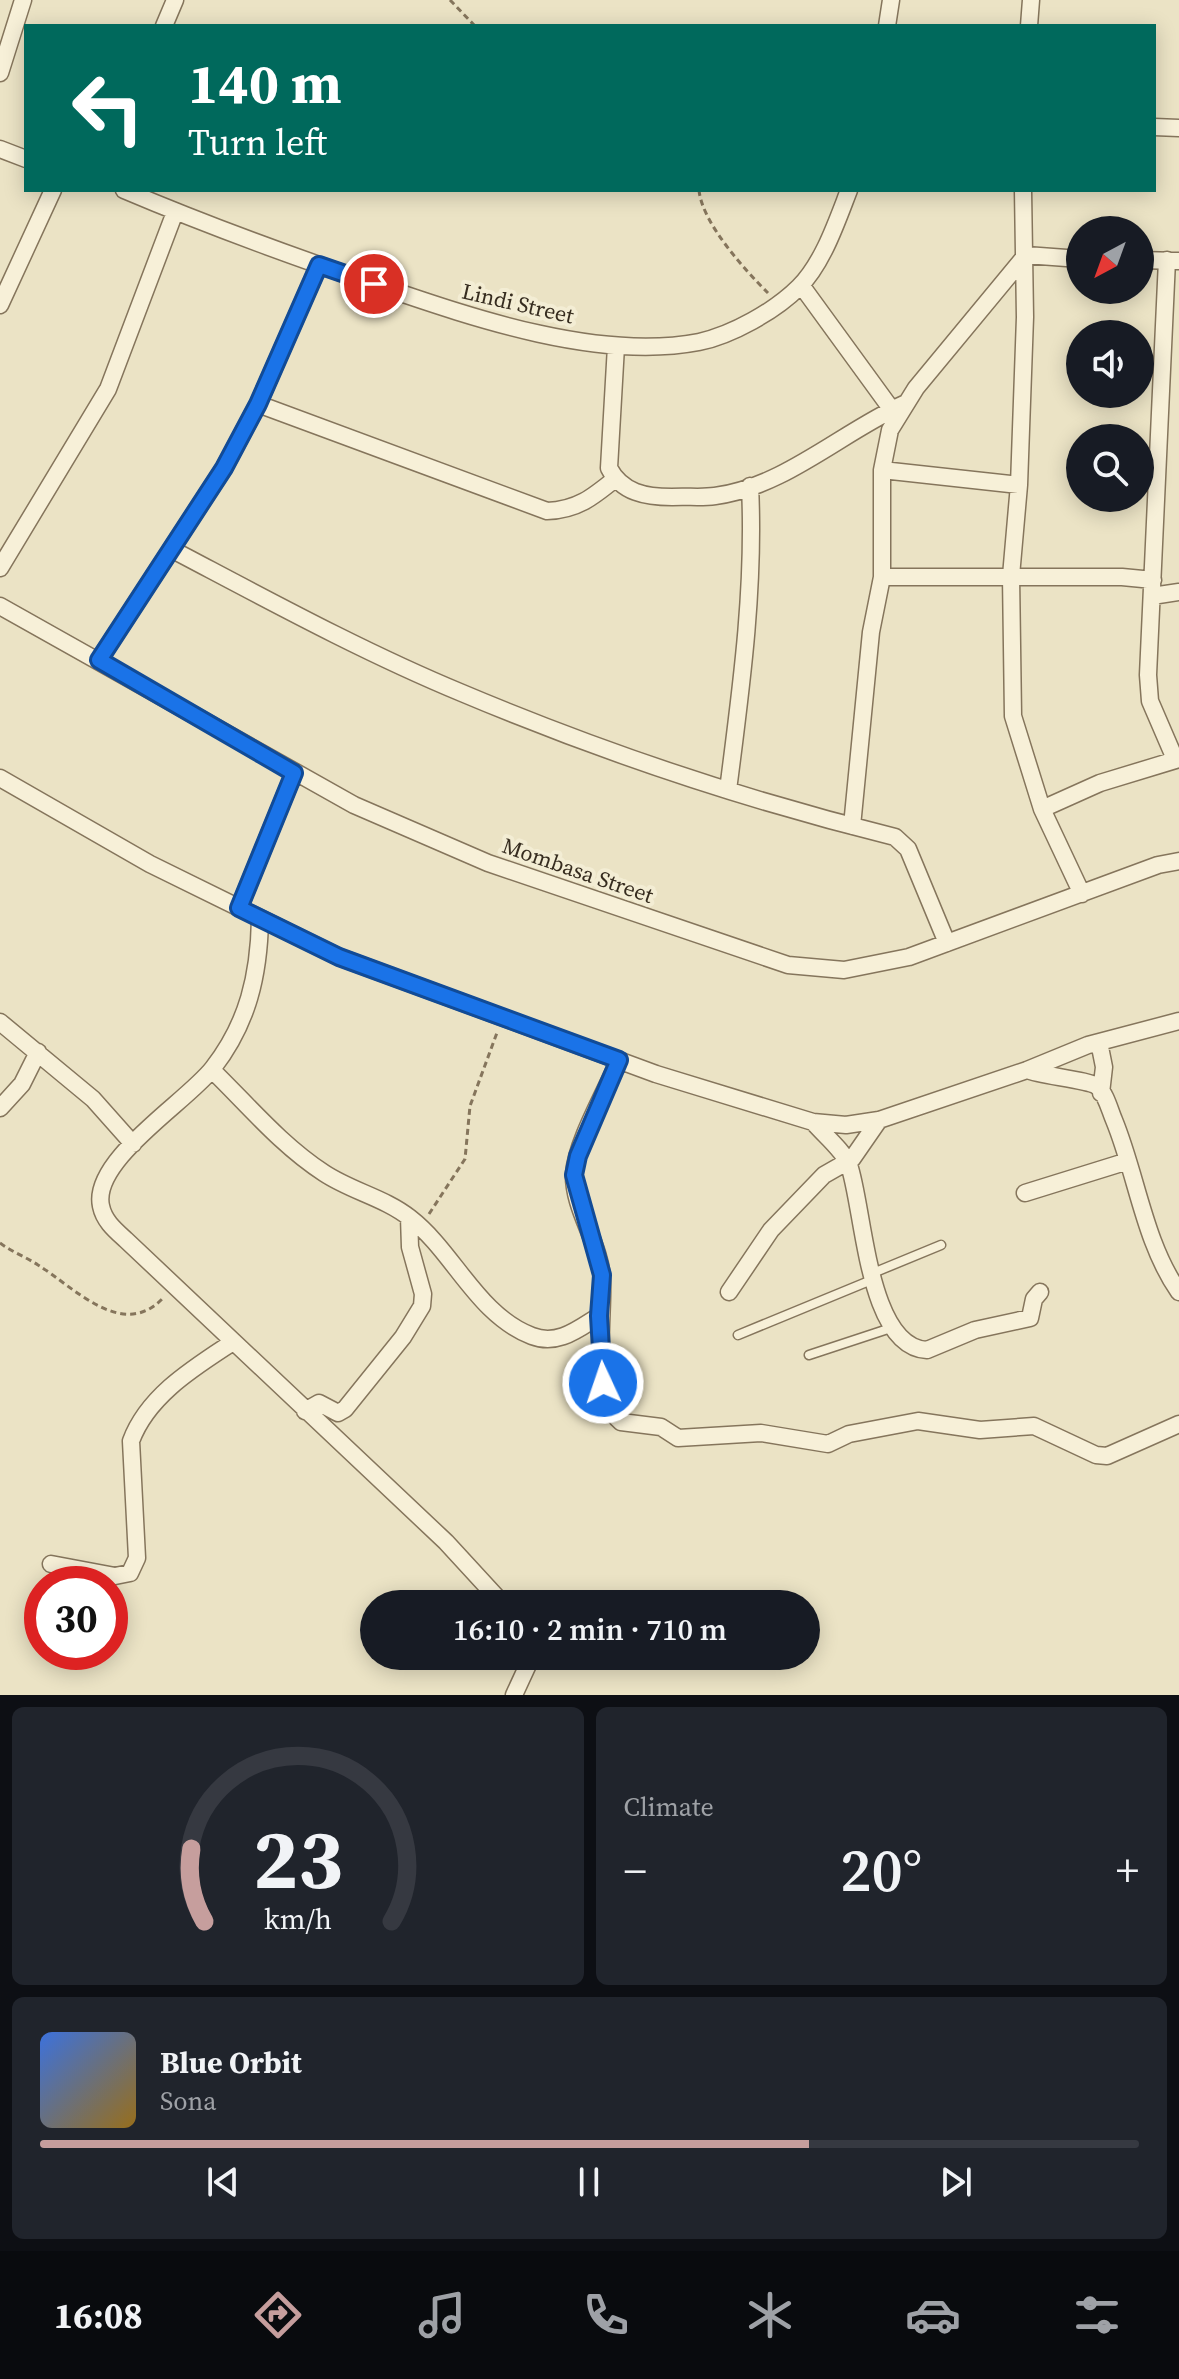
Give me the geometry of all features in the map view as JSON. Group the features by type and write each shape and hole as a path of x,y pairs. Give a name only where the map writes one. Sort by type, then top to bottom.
{"street":[{"path":"0,73 23,0"},
{"path":"165,24 175,0"},
{"path":"887,24 891,0"},
{"path":"1029,24 1031,0"},
{"path":"1156,127 1179,128"},
{"path":"0,149 24,158"},
{"path":"0,305 52,192"},
{"name":"Lindi Street","path":"129,192 319,265 484,322 616,346 700,342 779,304 801,285 815,264 848,192"},
{"path":"1023,192 1026,255 1019,485 1011,576 1013,716 1042,809 1082,894"},
{"path":"0,568 108,389 175,212"},
{"path":"1026,255 1066,258"},
{"path":"852,826 871,632 882,577 882,470 890,430 898,407 1026,255"},
{"path":"1042,809 1100,783 1177,759 1150,701 1148,675 1173,260"},
{"path":"99,660 173,550 258,404 319,265"},
{"path":"801,285 898,407"},
{"path":"616,346 609,468 615,479 646,497 716,496 750,486 798,465 867,421 898,407"},
{"path":"258,404 531,507 568,510 615,479"},
{"path":"882,470 1019,485"},
{"path":"728,790 742,682 752,558 750,486"},
{"path":"173,550 311,623 462,693 728,790 895,837 904,844 947,943"},
{"path":"882,577 1011,576 1179,592"},
{"name":"Mombasa Street","path":"0,606 354,805 488,863 788,965 844,970 909,957 1158,865 1179,861"},
{"path":"239,908 294,773"},
{"path":"0,778 150,864 339,957 619,1060 782,1115 813,1122 846,1125 879,1120 1099,1042 1179,1021"},
{"path":"260,919 259,963 238,1029 212,1070 133,1144 105,1178 100,1205 107,1222 446,1542 490,1590"},
{"path":"0,1022 93,1099 133,1144"},
{"path":"1099,1042 1104,1067 1101,1093"},
{"path":"0,1108 22,1084 38,1052"},
{"path":"619,1060 578,1156 574,1175 602,1275 599,1316 603,1383 613,1413 621,1422 661,1427 678,1438 761,1433 828,1444 849,1434 918,1421 980,1430 1034,1426 1096,1455 1107,1456 1179,1424"},
{"path":"212,1070 279,1137 323,1173 415,1222 484,1301 532,1336 562,1338 599,1316"},
{"path":"1027,1070 1055,1079 1090,1083 1101,1093 1128,1161 1165,1272 1179,1292"},
{"path":"729,1292 761,1242 829,1170 849,1162 879,1120"},
{"path":"813,1122 849,1162 874,1276 891,1328 907,1343 927,1350 975,1330 1030,1318 1034,1299 1040,1292"},
{"path":"1025,1193 1128,1161"},
{"path":"305,1411 323,1403 335,1412 341,1412 403,1337 422,1306 423,1294 410,1247 415,1222"},
{"path":"51,1564 115,1576 130,1573 137,1558 131,1441 135,1430 176,1382 233,1342"},
{"path":"514,1695 526,1670"}],"lane":[{"path":"738,1335 941,1245"},
{"path":"809,1355 891,1328"}],"path":[{"path":"450,0 473,24"},
{"path":"700,192 707,215 730,249 779,304"},
{"path":"415,1222 465,1159 470,1106 505,1017"},
{"path":"0,1243 41,1266 80,1298 118,1313 151,1310 173,1284"}],"route":[{"path":"374,284 319,265 258,404 224,468 99,660 294,773 239,908 339,957 619,1060 578,1156 574,1175 602,1275 599,1316 603,1383"}]}
